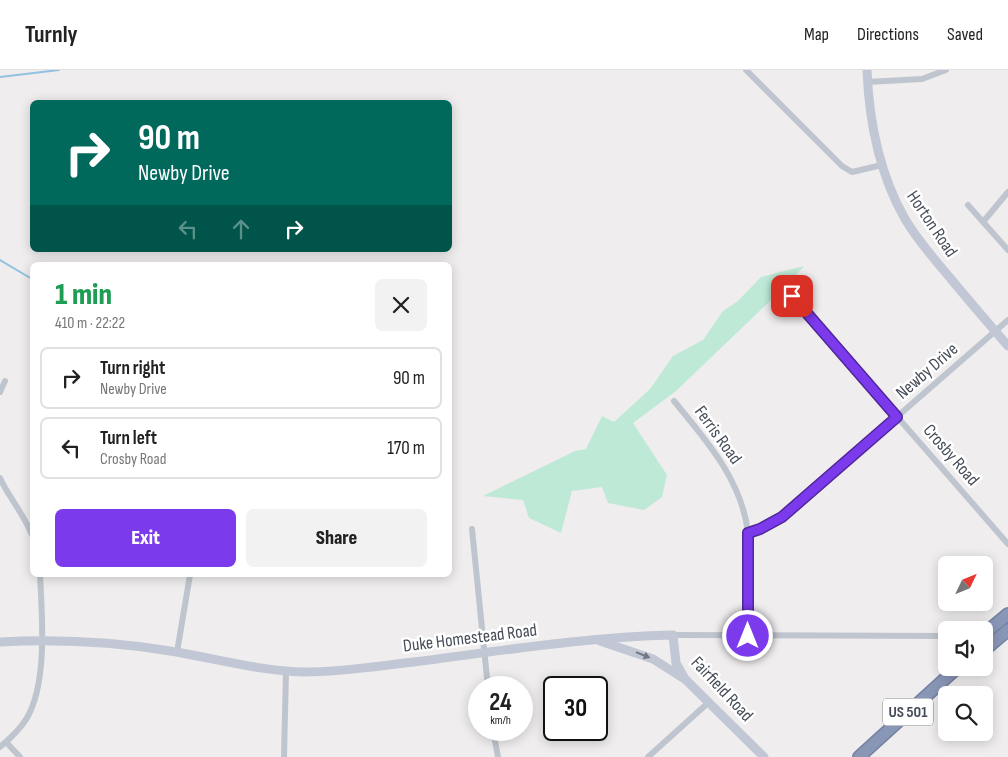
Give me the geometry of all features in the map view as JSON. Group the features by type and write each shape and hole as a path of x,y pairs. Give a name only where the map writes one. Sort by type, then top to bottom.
{"highway":[{"path":"993,626 1008,614"},
{"path":"993,643 1008,630"},
{"name":"US 501","path":"859,757 947,676"}],"street":[{"path":"746,70 842,166 852,172 882,165"},
{"name":"Horton Road","path":"867,70 873,125 882,165 896,202 916,236 1008,346"},
{"path":"867,82 922,79 946,70"},
{"path":"982,222 1008,192"},
{"path":"968,205 1008,250"},
{"name":"Crosby Road","path":"792,296 1008,544"},
{"name":"Newby Drive","path":"748,533 782,517 1008,320"},
{"path":"0,392 5,381"},
{"name":"Ferris Road","path":"674,401 720,458 734,486 742,510 748,533 748,636"},
{"path":"0,478 8,494 25,518 30,530"},
{"path":"472,528 487,676"},
{"path":"0,747 27,718 34,703 39,681 42,642 40,577"},
{"path":"177,652 190,577"},
{"name":"Duke Homestead Road","path":"0,642 102,644 177,652 286,671 351,669 597,640 673,635 938,636"},
{"name":"Fairfield Road","path":"673,635 676,663 685,679 764,757"},
{"path":"597,640 653,659 685,679"},
{"path":"284,757 286,671"},
{"path":"648,757 708,702"},
{"path":"495,741 498,757"},
{"path":"6,742 20,757"}],"green space":[{"path":"804,266 791,281 676,391 633,423 667,475 662,497 644,510 608,503 602,487 572,491 561,533 529,518 523,500 483,496 575,451 586,449 602,416 614,422 650,389 673,356 703,340 723,311 738,301 761,277"}],"waterway":[{"path":"0,77 59,70"},
{"path":"0,260 30,278"}],"route":[{"path":"748,636 748,533 771,524 782,517 897,417 792,296"}]}
